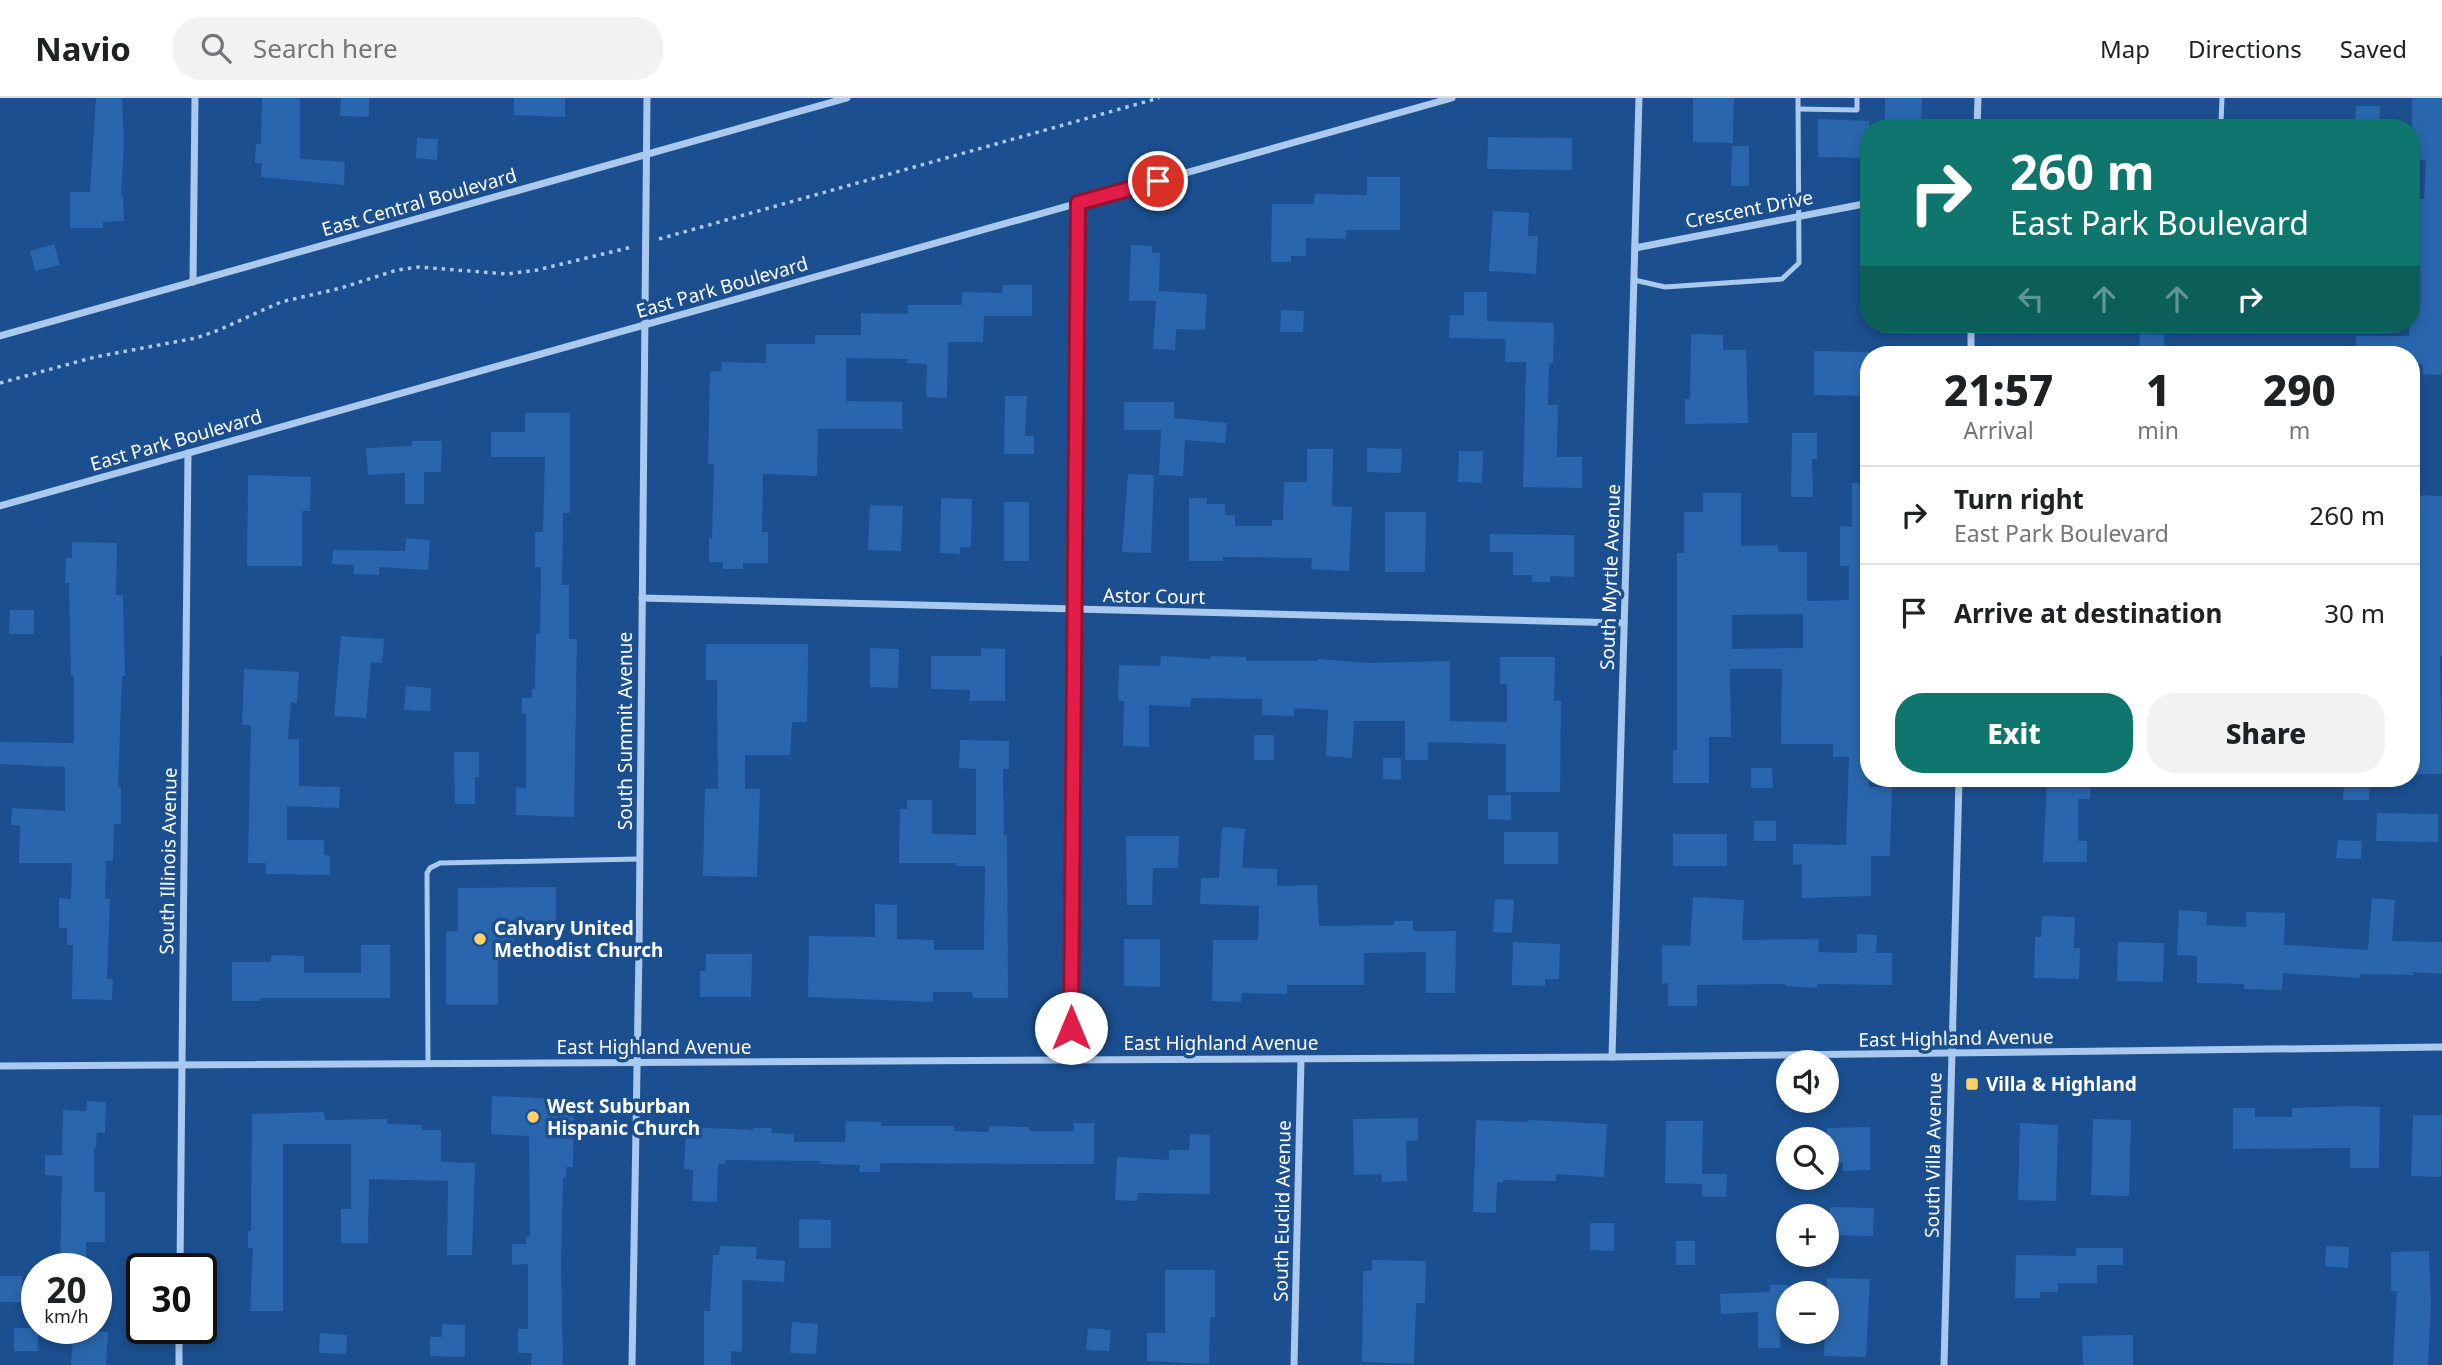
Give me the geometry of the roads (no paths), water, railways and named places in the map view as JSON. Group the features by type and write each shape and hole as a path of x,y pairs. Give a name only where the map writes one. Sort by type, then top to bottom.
{"street":[{"path":"192,282 195,98"},
{"name":"South Summit Avenue","path":"632,1365 646,98"},
{"name":"East Central Boulevard","path":"0,337 847,98"},
{"name":"East Park Boulevard","path":"0,506 1452,98"},
{"name":"South Myrtle Avenue","path":"1612,1056 1639,98"},
{"path":"1977,119 1978,98"},
{"path":"1071,1060 1078,203"},
{"name":"Crescent Drive","path":"1635,248 1860,205"},
{"name":"South Illinois Avenue","path":"180,1253 188,453"},
{"name":"Astor Court","path":"642,598 1624,623"},
{"name":"South Villa Avenue","path":"1944,1365 1959,787"},
{"name":"East Highland Avenue","path":"0,1066 1951,1054 2442,1047"},
{"name":"South Euclid Avenue","path":"1294,1365 1301,1059"},
{"path":"179,1344 179,1365"}],"lane":[{"path":"1634,280 1665,287 1782,279 1799,263 1798,98"},
{"path":"1798,109 1857,110 1857,98"},
{"path":"2221,119 2222,98"},
{"path":"428,1064 430,868 440,863 639,859"}],"place":[{"name":"Calvary United Methodist Church","path":"480,939"},
{"name":"Villa & Highland","path":"1972,1084"},
{"name":"West Suburban Hispanic Church","path":"533,1117"}]}
